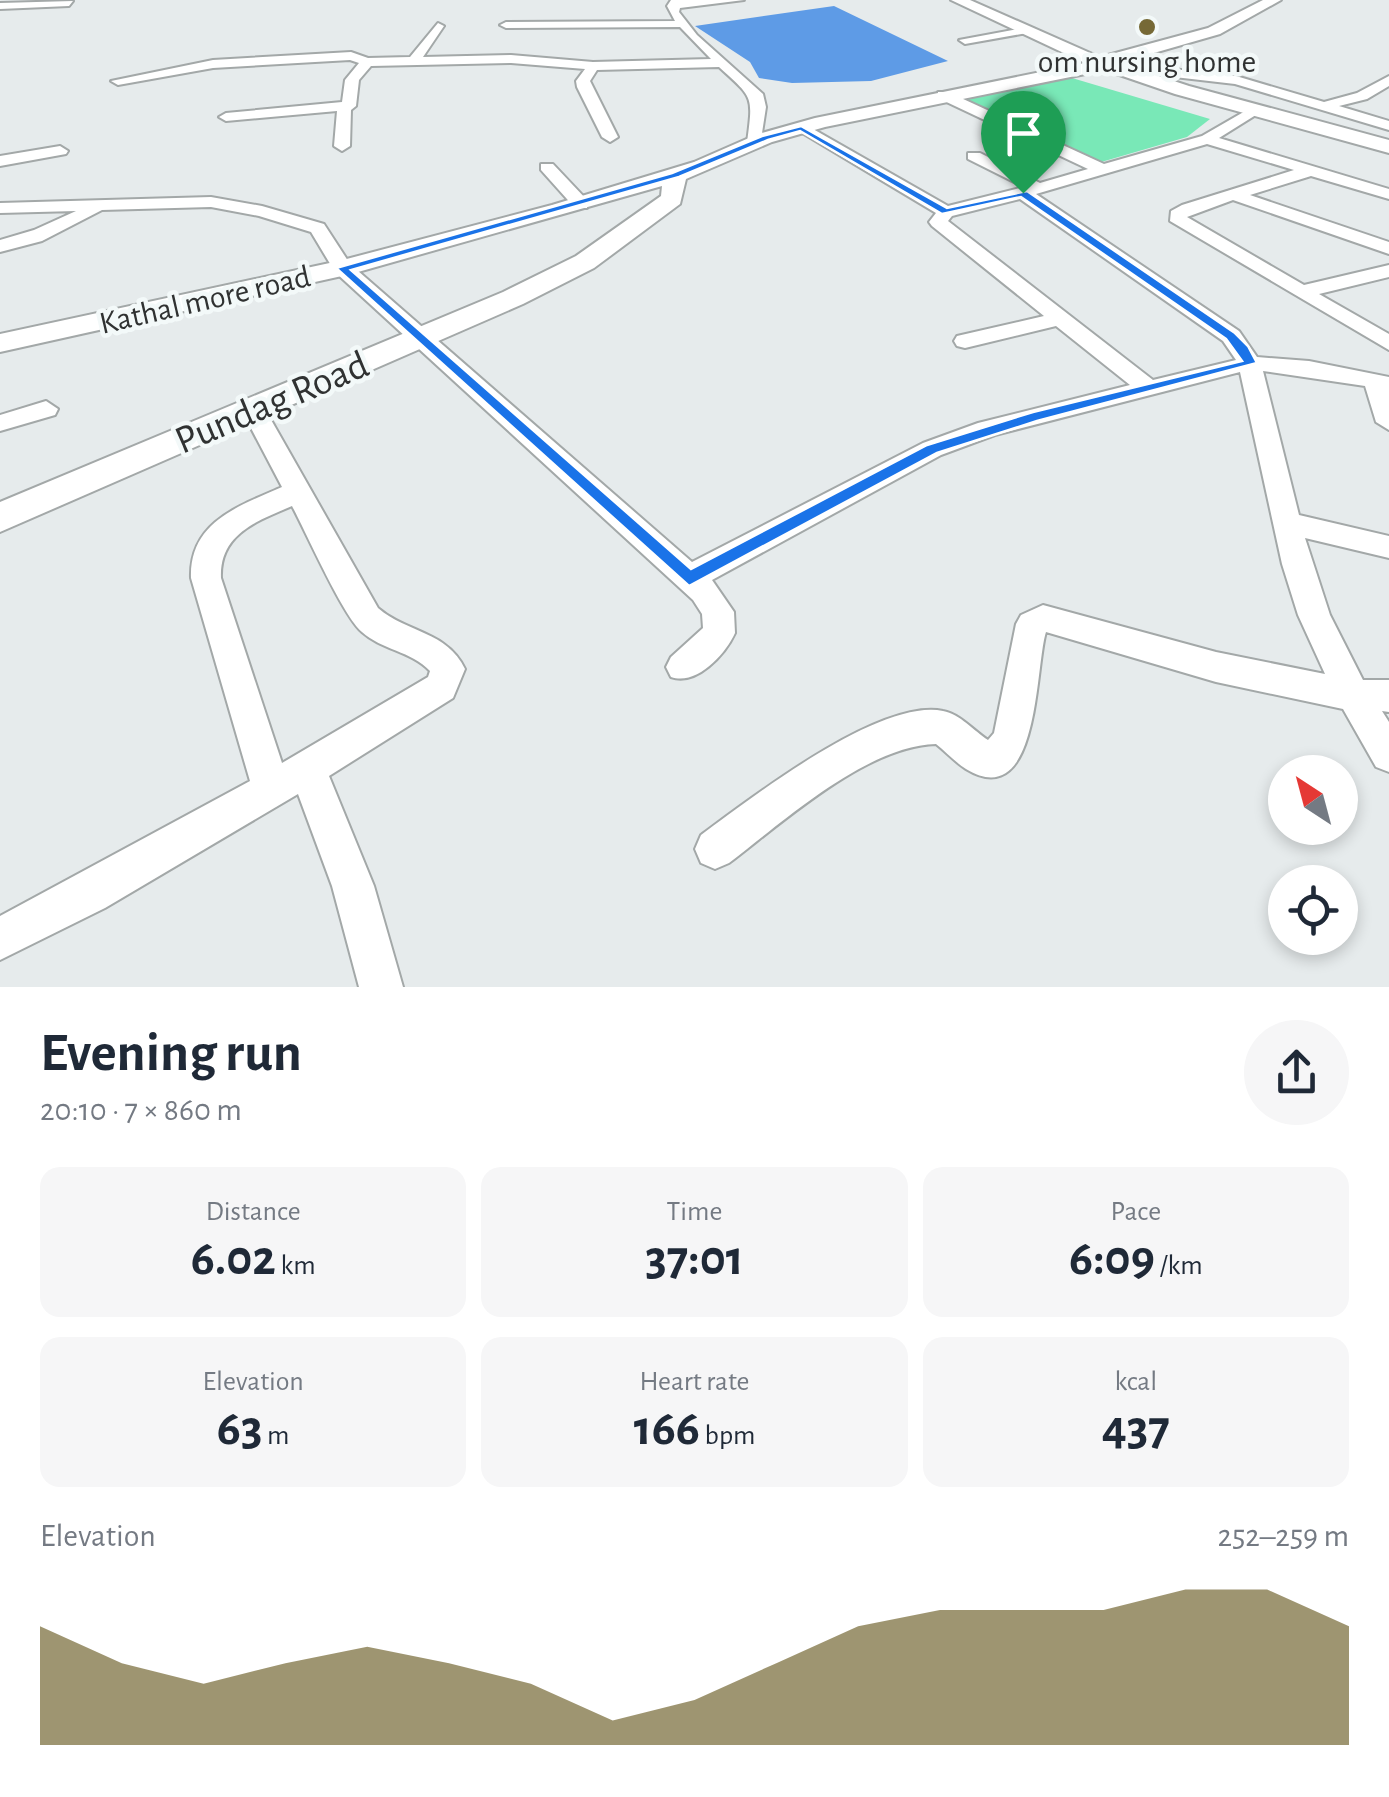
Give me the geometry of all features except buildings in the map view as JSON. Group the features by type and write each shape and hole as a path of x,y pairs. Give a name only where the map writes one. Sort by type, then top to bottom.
{"main road":[{"path":"958,0 1023,31 1254,110 1389,144"},
{"path":"969,0 1109,60 1389,144"},
{"name":"Kathal more road","path":"0,343 342,268 581,204 675,175 801,128 1109,60 1214,32 1274,0"},
{"name":"Pundag Road","path":"0,518 425,338 585,262 672,199 675,175"}],"street":[{"path":"740,0 674,3 683,24 756,94 759,106 755,143"},
{"path":"0,6 69,3"},
{"path":"494,60 508,19 683,24"},
{"path":"413,62 438,26"},
{"path":"965,40 1023,31"},
{"path":"118,81 232,62 352,56 366,62 494,60 593,66 722,62"},
{"path":"1109,60 1236,80 1389,126"},
{"path":"225,82 232,62"},
{"path":"226,117 344,108 351,103 352,80 366,62"},
{"path":"593,66 582,81 610,138"},
{"path":"1288,113 1362,96 1389,80"},
{"path":"943,95 1102,169"},
{"path":"1362,96 1389,104"},
{"path":"342,146 344,108"},
{"path":"1151,390 938,222 946,212 1208,139 1254,110"},
{"path":"801,128 946,212"},
{"path":"1208,139 1389,194"},
{"path":"0,161 60,151"},
{"path":"974,156 1030,190 1244,349 1314,618 1352,695 1389,756"},
{"path":"548,167 581,204"},
{"path":"1312,170 1188,210 1177,215 1179,221 1389,343"},
{"path":"1234,195 1389,248"},
{"path":"0,208 211,202 262,210 318,228 342,268 425,338 543,451 689,578 718,612 721,626 715,639 683,667"},
{"path":"0,246 106,204"},
{"path":"1301,292 1389,271"},
{"path":"966,341 1060,319"},
{"path":"689,578 932,449 1033,417 1250,363 1295,366 1382,383 1389,422"},
{"path":"0,423 46,409"},
{"path":"0,939 90,893 390,722 441,686 448,669 433,650 374,624 254,411"},
{"path":"271,789 206,578 204,557 218,532 297,492"},
{"path":"1287,523 1389,547"},
{"path":"715,848 857,752 911,729 942,726 980,756 994,758 1012,740 1026,642 1032,624 1043,618 1216,667 1352,695 1389,696"},
{"path":"307,768 353,886 381,987"}],"green space":[{"path":"1072,78 1210,119 1187,137 1091,165 957,100"}],"water":[{"path":"834,6 948,61 871,81 792,83 759,78 750,62 695,26"}],"place":[{"name":"om nursing home","path":"1147,27"}],"route":[{"path":"801,128 946,212 1023,193 1231,336 1244,349 1250,363 988,429 932,449 689,578 543,451 425,338 342,268 561,210 702,167 765,138 801,128"}]}
